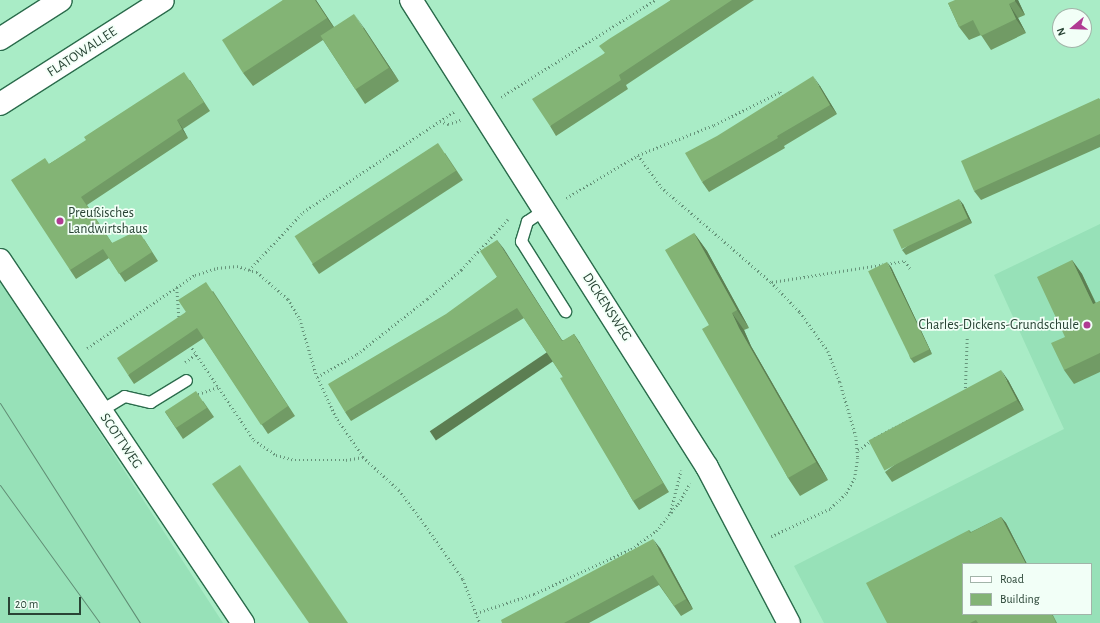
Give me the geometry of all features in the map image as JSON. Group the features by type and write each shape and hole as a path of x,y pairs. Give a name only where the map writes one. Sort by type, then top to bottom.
{"street":[{"path":"0,38 61,0"},
{"name":"FLATOWALLEE","path":"0,104 164,0"},
{"name":"DICKENSWEG","path":"411,0 545,209 707,467 789,623"},
{"name":"SCOTTWEG","path":"0,260 243,623"}],"lane":[{"path":"545,209 527,221 521,241 565,311"},
{"path":"101,410 124,396 150,402 186,380"}],"path":[{"path":"501,96 655,0"},
{"path":"566,198 638,155 714,125 780,92 786,100"},
{"path":"249,270 303,212 452,112"},
{"path":"440,121 448,124 463,119"},
{"path":"638,155 661,187 771,282 800,312 828,351 840,382 856,436 858,450 855,478 846,494 830,509 771,537"},
{"path":"317,377 358,354 427,299 461,270 513,213"},
{"path":"771,282 905,261 911,270"},
{"path":"82,351 195,275 217,268 237,266 249,270 276,286 288,299 300,319 317,377 336,418 363,457 399,490 423,522 463,579 480,623"},
{"path":"177,287 180,324"},
{"path":"959,395 965,392 967,337"},
{"path":"188,343 254,440 276,455 295,460 346,460 363,457"},
{"path":"858,450 878,436 911,419"},
{"path":"670,515 682,468"},
{"path":"476,613 534,594 616,558 656,532 670,515 691,481"}],"shaded area":[{"path":"1100,224 1100,623 824,623 794,566 1064,429 994,275"},
{"path":"0,279 223,623 0,623"}],"building":[{"path":"283,0 315,0 327,18 243,73 222,40"},
{"path":"671,0 732,0 619,75 621,80 550,126 532,99 605,53 599,46"},
{"path":"955,0 1015,0 1009,4 1016,19 981,36 973,20 959,27 948,3"},
{"path":"354,14 389,68 355,89 320,36"},
{"path":"184,72 204,102 177,120 182,129 81,197 112,243 138,230 152,252 119,274 103,249 70,270 11,180 45,158 49,164 86,140 84,137"},
{"path":"813,76 830,105 777,136 778,138 702,182 685,153 717,136"},
{"path":"1099,98 1100,134 974,191 961,161"},
{"path":"438,143 456,171 313,264 295,236"},
{"path":"959,199 968,218 902,249 893,230"},
{"path":"694,233 737,310 732,313 739,328 816,462 788,478 702,329 709,325 665,250"},
{"path":"497,240 562,341 574,334 663,483 633,501 560,378 563,377 517,308 345,412 328,384 446,314 497,277 480,251"},
{"name":"Charles-Dickens-Grundschule","path":"1072,260 1093,304 1100,301 1100,353 1064,370 1051,343 1065,337 1037,277"},
{"path":"887,262 930,349 911,358 868,271"},
{"path":"206,282 288,406 261,425 197,328 128,375 117,358 186,312 178,300"},
{"path":"1001,370 1017,400 885,470 869,440"},
{"path":"196,391 207,408 176,428 165,411"},
{"path":"240,465 348,623 309,623 212,484"},
{"path":"1001,517 1025,563 962,563 962,615 1052,615 1056,623 978,623 976,620 970,623 887,623 866,583 969,530 970,533"},
{"path":"653,539 686,599 674,606 653,575 564,623 502,623 501,620"}],"tram line":[{"path":"0,403 140,623"},
{"path":"0,485 100,623"}],"place":[{"name":"Preußisches Landwirtshaus","path":"60,221"},
{"name":"Charles-Dickens-Grundschule","path":"1087,325"}]}
